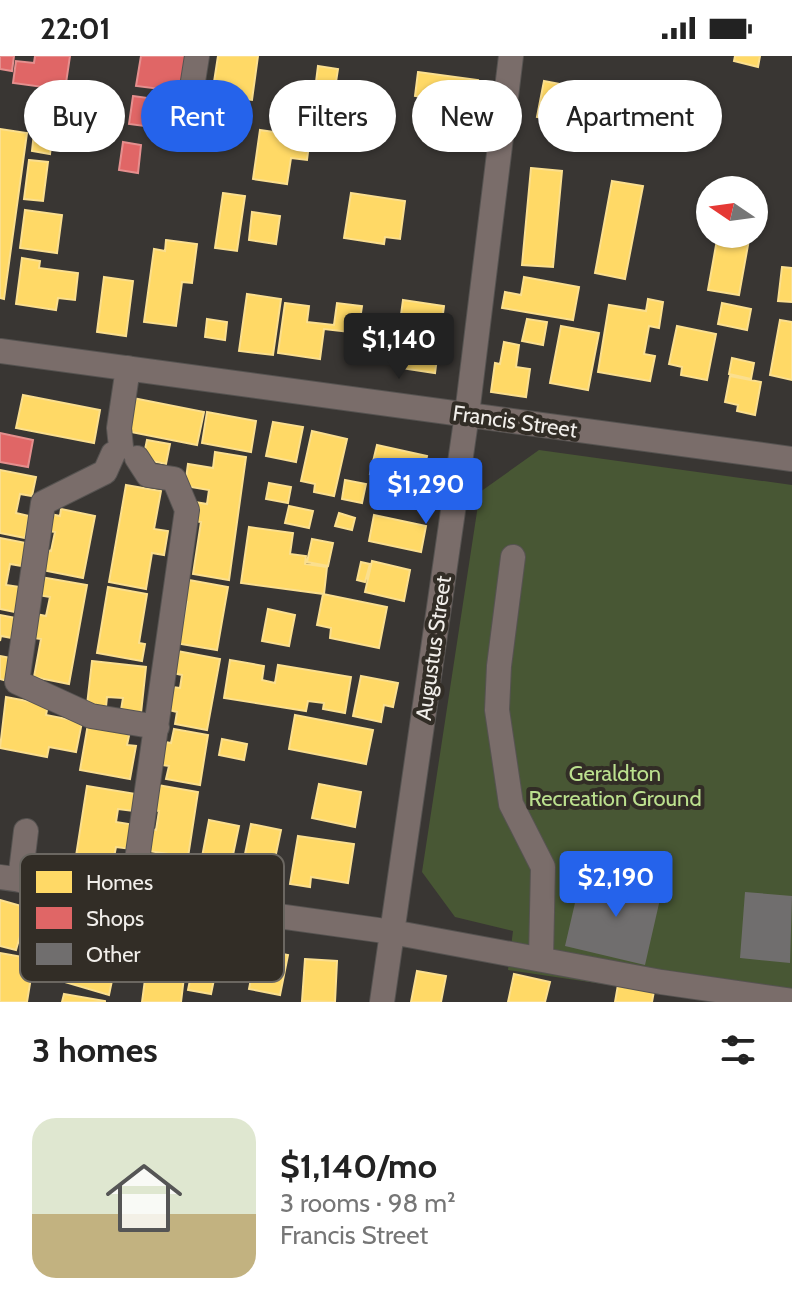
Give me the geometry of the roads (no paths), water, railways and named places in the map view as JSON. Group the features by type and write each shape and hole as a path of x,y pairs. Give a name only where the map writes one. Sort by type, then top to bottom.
{"street":[{"path":"193,80 197,56"},
{"name":"Augustus Street","path":"382,1002 467,414 511,56"},
{"name":"Francis Street","path":"0,351 792,459"},
{"path":"128,368 119,428 124,453 148,475 174,479 187,510 138,854"},
{"path":"124,453 105,472 43,503 17,682 91,716 157,727"},
{"path":"513,557 499,666 497,710 511,804 543,867 541,958"},
{"path":"10,878 26,831"},
{"path":"284,917 392,932 661,982 792,1001"}],"park label":[{"name":"Geraldton Recreation Ground","path":"615,786"}]}
